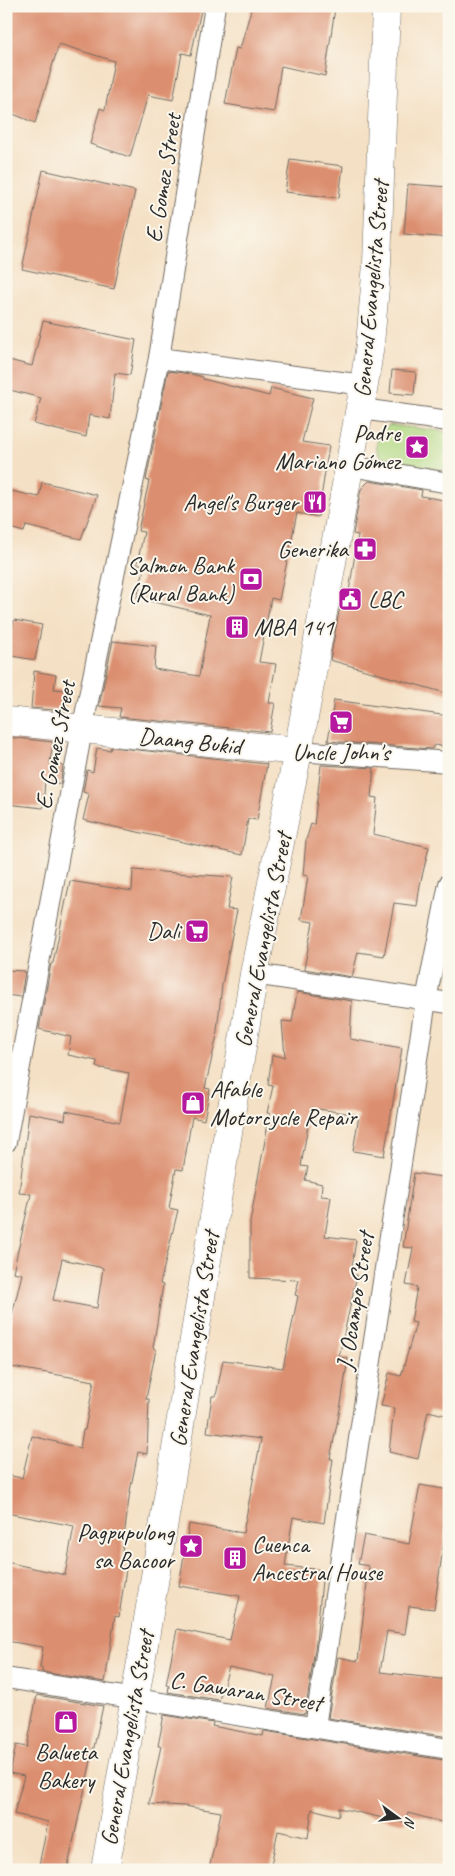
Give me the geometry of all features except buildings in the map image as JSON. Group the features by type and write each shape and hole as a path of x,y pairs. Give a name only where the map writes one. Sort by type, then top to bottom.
{"main road":[{"name":"General Evangelista Street","path":"105,1870 254,974 298,751 363,397 372,329 377,264 386,6"},
{"name":"Daang Bukid","path":"6,721 298,751"}],"street":[{"name":"E. Gomez Street","path":"6,1142 82,730 159,358 215,6"},
{"path":"159,358 363,397 449,421"},
{"path":"351,466 449,483"},
{"path":"298,751 449,762"},
{"name":"J. Ocampo Street","path":"315,1728 426,1000 449,884"},
{"path":"254,974 449,1003"},
{"name":"C. Gawaran Street","path":"6,1678 449,1749"}],"green space":[{"path":"390,425 449,432 449,471 391,463 384,460 377,450 377,445 380,434"}],"place":[{"name":"Padre Mariano Gómez","path":"417,447"},
{"name":"Angel's Burger","path":"315,502"},
{"name":"Generika","path":"365,549"},
{"name":"Salmon Bank (Rural Bank)","path":"251,579"},
{"name":"LBC","path":"350,599"},
{"name":"MBA 141","path":"237,627"},
{"name":"Uncle John's","path":"341,722"},
{"name":"Dali","path":"197,931"},
{"name":"Afable Motorcycle Repair","path":"193,1103"},
{"name":"Pagpupulong sa Bacoor","path":"191,1546"},
{"name":"Cuenca Ancestral House","path":"235,1558"},
{"name":"Balueta Bakery","path":"66,1722"}]}
